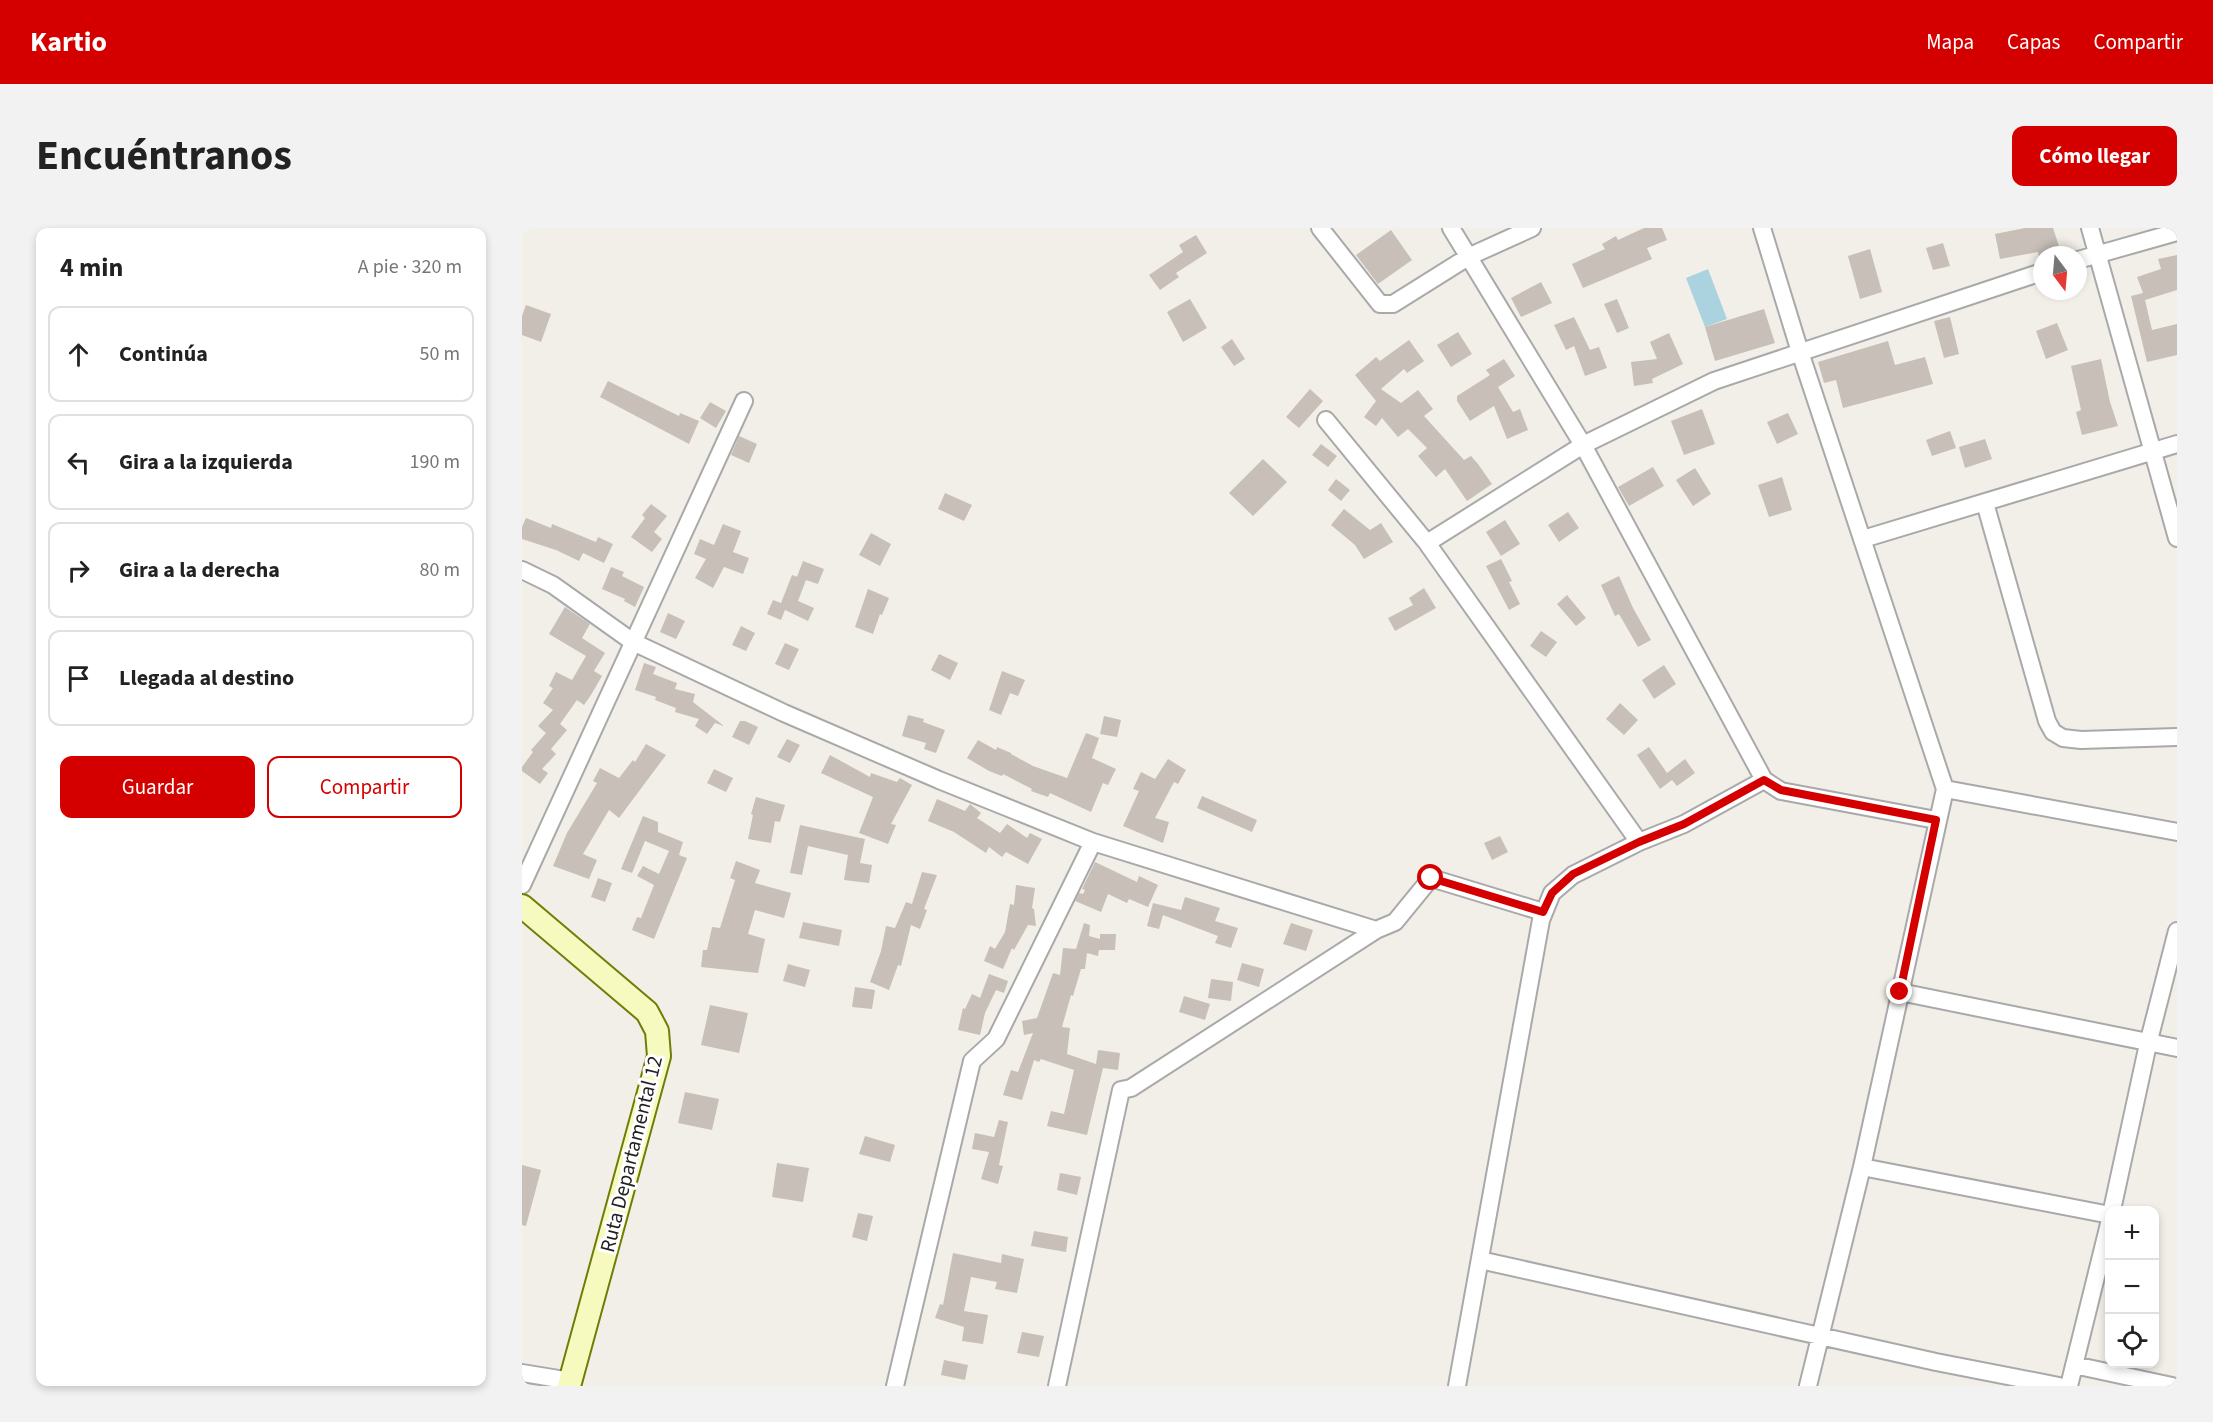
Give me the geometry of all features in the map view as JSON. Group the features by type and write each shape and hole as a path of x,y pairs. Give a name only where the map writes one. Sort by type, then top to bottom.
{"main road":[{"name":"Ruta Departamental 12","path":"522,906 647,1012 657,1031 659,1056 570,1384"}],"street":[{"path":"1320,228 1380,304 1386,306 1393,304 1468,257 1532,228"},
{"path":"1451,228 1583,446 1764,780 1781,790 1936,820"},
{"path":"1762,228 1800,352 1944,789 1862,1167 1808,1386"},
{"path":"2090,228 2177,538"},
{"path":"2087,257 2177,232"},
{"path":"1427,543 1583,446 1714,381 2033,275"},
{"path":"522,885 744,401"},
{"path":"1326,420 1427,543 1639,842"},
{"path":"1863,539 2177,444"},
{"path":"1985,503 2047,721 2053,732 2063,738 2081,740 2177,737"},
{"path":"522,570 553,585 633,642 784,713 939,780 1093,842 1376,930"},
{"path":"1457,1386 1543,912 1552,893 1573,874 1639,842 1684,824 1764,780"},
{"path":"1944,789 2177,832"},
{"path":"895,1386 972,1061 996,1039 1093,842"},
{"path":"1057,1386 1121,1090 1131,1088 1376,930 1395,922 1431,878 1543,912"},
{"path":"2113,1206 2148,1044 2177,931"},
{"path":"1900,992 2148,1044 2177,1048"},
{"path":"1862,1167 2105,1214"},
{"path":"2069,1386 2105,1237"},
{"path":"1480,1260 1936,1362 2059,1386"},
{"path":"2074,1365 2172,1386"},
{"path":"522,1372 570,1384"}],"water":[{"path":"1708,269 1727,319 1705,327 1686,278"}],"building":[{"path":"1644,228 1662,228 1667,240 1647,248 1652,259 1583,288 1572,264 1605,249 1602,244 1616,236 1618,240"},
{"path":"2025,228 2053,228 2059,246 2033,246 2033,253 2000,259 1995,234"},
{"path":"1391,230 1412,260 1378,284 1356,255"},
{"path":"1196,235 1207,253 1176,273 1179,277 1160,290 1149,275 1183,252 1179,245"},
{"path":"1943,243 1950,266 1933,270 1926,248"},
{"path":"1870,249 1882,292 1860,299 1848,256"},
{"path":"2177,255 2177,290 2145,300 2152,330 2177,324 2177,355 2147,362 2131,296 2143,293 2137,277 2161,269 2158,259"},
{"path":"1541,282 1552,303 1521,317 1511,298"},
{"path":"1190,299 1207,328 1183,342 1167,312"},
{"path":"1617,299 1629,328 1617,333 1604,304"},
{"path":"526,305 551,314 541,342 522,335 522,316"},
{"path":"1764,309 1775,343 1715,361 1705,327"},
{"path":"1574,317 1590,350 1599,347 1607,368 1585,376 1574,346 1566,350 1554,325"},
{"path":"1950,317 1959,354 1944,358 1934,321"},
{"path":"2057,323 2068,350 2046,359 2036,331"},
{"path":"1458,332 1472,354 1451,367 1437,345"},
{"path":"1669,333 1683,364 1652,379 1653,383 1634,386 1631,362 1657,359 1650,342"},
{"path":"1232,339 1245,359 1234,366 1221,347"},
{"path":"1409,340 1424,361 1407,373 1404,369 1381,389 1401,403 1418,390 1433,409 1424,416 1464,460 1471,456 1478,464 1492,484 1467,501 1445,469 1436,477 1418,456 1427,448 1408,429 1398,437 1382,418 1376,426 1364,417 1376,401 1355,375 1376,357 1380,361"},
{"path":"1888,341 1895,365 1925,357 1933,384 1843,408 1836,380 1824,383 1818,362"},
{"path":"1504,359 1515,376 1498,387 1513,412 1520,409 1528,430 1507,439 1494,406 1470,421 1457,401 1457,396 1490,375 1486,370"},
{"path":"2101,359 2110,402 2118,426 2082,435 2076,412 2081,410 2071,366"},
{"path":"608,381 679,416 680,413 699,421 689,444 600,397"},
{"path":"1310,389 1323,401 1299,428 1286,417"},
{"path":"710,402 726,411 716,428 700,418"},
{"path":"1702,409 1715,444 1684,455 1671,421"},
{"path":"1788,413 1798,434 1777,444 1767,422"},
{"path":"1950,431 1956,448 1932,456 1926,440"},
{"path":"739,436 757,444 749,463 731,455"},
{"path":"1985,439 1992,459 1965,468 1959,447"},
{"path":"1321,444 1337,456 1328,467 1312,455"},
{"path":"1263,459 1287,482 1253,516 1229,493"},
{"path":"1653,467 1664,486 1629,506 1618,487"},
{"path":"1695,468 1711,494 1693,506 1676,480"},
{"path":"1782,477 1792,510 1769,517 1758,485"},
{"path":"1336,479 1350,490 1341,501 1328,490"},
{"path":"945,493 972,505 964,521 938,509"},
{"path":"651,504 667,516 654,532 662,539 652,552 631,537 645,518 642,515"},
{"path":"1344,509 1370,530 1381,523 1393,542 1364,559 1355,545 1331,525"},
{"path":"1568,512 1579,528 1559,542 1548,525"},
{"path":"526,518 551,528 552,524 596,542 598,537 613,544 604,563 583,553 579,561 556,550 522,539 522,527"},
{"path":"1505,520 1520,544 1501,556 1486,532"},
{"path":"723,524 741,531 733,552 749,558 743,574 724,567 713,588 695,578 706,559 694,554 700,539 714,545"},
{"path":"871,533 891,544 880,566 859,555"},
{"path":"1501,559 1520,604 1509,610 1486,566"},
{"path":"803,561 824,569 818,584 797,577"},
{"path":"611,567 624,572 622,576 644,587 635,607 624,601 625,599 602,589"},
{"path":"792,575 806,580 798,601 814,608 808,621 785,610 781,620 767,614 773,600 781,603"},
{"path":"1619,576 1651,640 1638,647 1619,614 1615,616 1601,585"},
{"path":"1424,588 1436,608 1395,631 1388,618 1413,605 1409,598"},
{"path":"868,589 889,598 873,634 855,627"},
{"path":"1567,595 1586,618 1576,626 1557,604"},
{"path":"565,607 590,624 582,638 605,653 594,671 602,676 584,705 577,700 560,724 567,730 551,749 556,754 542,769 548,773 540,784 522,771 522,767 533,752 531,750 546,733 538,726 553,710 543,703 553,688 549,686 556,672 572,680 586,656 549,634"},
{"path":"668,613 685,621 676,639 660,632"},
{"path":"741,626 755,633 746,651 732,645"},
{"path":"1541,631 1557,642 1546,657 1530,646"},
{"path":"785,643 799,649 789,670 775,664"},
{"path":"939,654 958,663 950,680 931,670"},
{"path":"644,663 656,667 653,674 677,683 675,689 695,694 693,702 724,726 715,723 707,734 695,726 699,719 675,712 676,708 655,700 656,697 635,690"},
{"path":"1664,665 1676,684 1654,699 1642,680"},
{"path":"1002,671 1025,680 1018,696 1010,693 1001,715 989,710"},
{"path":"1620,703 1638,720 1624,735 1606,719"},
{"path":"908,715 924,719 923,722 945,730 936,753 924,749 926,743 902,736"},
{"path":"1104,716 1121,720 1117,737 1100,734"},
{"path":"740,721 758,727 749,745 732,737"},
{"path":"1086,733 1099,738 1092,758 1116,769 1108,785 1103,783 1091,812 1050,793 1048,797 1031,791 1032,789 1003,774 1002,776 989,771 967,758 978,740 996,750 997,747 1011,753 1033,766 1067,778"},
{"path":"787,739 800,745 790,763 777,757"},
{"path":"646,744 666,755 619,818 609,810 583,854 597,860 589,879 553,866 567,833 597,783 593,781 600,768 619,778 633,760 635,762"},
{"path":"1649,747 1667,773 1685,759 1695,773 1677,786 1672,780 1660,789 1637,755"},
{"path":"830,755 870,777 871,773 897,782 900,778 912,785 891,824 896,825 888,844 859,833 873,797 821,773"},
{"path":"1168,759 1186,770 1178,784 1174,782 1155,818 1169,822 1163,843 1123,826 1139,791 1133,789 1141,772 1155,779"},
{"path":"714,769 733,778 726,792 707,783"},
{"path":"1202,796 1257,820 1252,832 1197,808"},
{"path":"756,797 785,805 780,822 775,821 771,843 748,839"},
{"path":"937,799 965,811 970,804 981,813 977,818 1000,833 1007,824 1027,838 1030,833 1042,839 1028,864 1006,852 1002,857 989,847 986,853 954,832 928,821"},
{"path":"643,816 658,822 658,832 683,842 679,855 687,858 654,939 632,930 637,917 641,918 654,885 637,876 643,866 659,874 669,851 645,841 632,873 621,869"},
{"path":"800,825 865,839 860,863 872,865 869,883 844,880 848,855 808,846 802,875 790,873"},
{"path":"1500,836 1508,852 1492,860 1484,843"},
{"path":"736,861 760,870 755,883 791,893 784,918 755,910 748,934 765,939 758,973 701,967 703,950 707,950 712,927 720,928 735,880 730,878"},
{"path":"1095,862 1137,882 1139,876 1158,885 1148,907 1129,899 1127,903 1108,894 1101,912 1075,901 1079,893 1083,894 1085,890 1082,889"},
{"path":"922,872 937,875 924,909 927,910 920,929 911,925 901,966 898,965 889,990 870,982 881,951 886,926 895,928 906,902 912,904"},
{"path":"598,878 612,883 605,902 591,897"},
{"path":"1016,885 1035,888 1032,908 1036,926 1028,925 1014,950 1012,948 1003,969 984,961 990,946 995,949 1005,932 1010,904 1014,905"},
{"path":"1185,897 1220,908 1215,921 1238,928 1231,948 1215,943 1218,936 1163,915 1159,929 1147,926 1153,903 1181,910"},
{"path":"803,922 842,930 839,946 799,938"},
{"path":"1084,923 1090,925 1089,936 1100,939 1100,934 1116,934 1115,950 1099,950 1098,956 1087,953 1085,969 1081,969 1062,1027 1070,1028 1067,1054 1096,1064 1098,1050 1120,1053 1118,1070 1103,1068 1087,1135 1047,1126 1051,1111 1064,1114 1074,1070 1041,1059 1039,1062 1034,1060 1022,1100 1003,1095 1011,1070 1018,1072 1033,1033 1024,1035 1022,1021 1037,1018 1053,973 1060,975 1063,948 1076,949"},
{"path":"1291,923 1313,930 1306,951 1283,944"},
{"path":"1242,963 1264,969 1259,987 1237,980"},
{"path":"788,964 810,970 805,987 783,981"},
{"path":"989,974 1008,981 1004,993 996,990 985,1013 980,1035 958,1030 963,1008 965,1009 972,994 980,998"},
{"path":"1211,979 1233,982 1231,1001 1208,998"},
{"path":"855,987 875,990 872,1009 852,1007"},
{"path":"1184,996 1210,1004 1205,1020 1179,1012"},
{"path":"710,1005 748,1013 739,1053 701,1045"},
{"path":"685,1092 719,1099 712,1130 678,1123"},
{"path":"999,1120 1008,1122 999,1165 1003,1166 998,1184 981,1179 989,1152 972,1149 975,1133 994,1137"},
{"path":"865,1136 895,1145 890,1162 859,1154"},
{"path":"777,1163 809,1168 803,1202 772,1197"},
{"path":"522,1165 541,1170 526,1226 522,1225"},
{"path":"1060,1173 1081,1177 1077,1195 1057,1190"},
{"path":"858,1213 873,1216 867,1241 852,1237"},
{"path":"1034,1231 1068,1237 1066,1252 1031,1246"},
{"path":"953,1253 1001,1263 1002,1254 1024,1259 1017,1293 995,1289 997,1282 971,1277 964,1311 988,1315 983,1344 962,1341 964,1327 935,1318 940,1304 943,1305"},
{"path":"1022,1332 1044,1336 1039,1357 1017,1353"},
{"path":"944,1360 968,1365 965,1380 941,1375"}],"route":[{"path":"1431,878 1543,912 1552,893 1573,874 1639,842 1684,824 1764,780 1781,790 1936,820 1900,992"}]}
